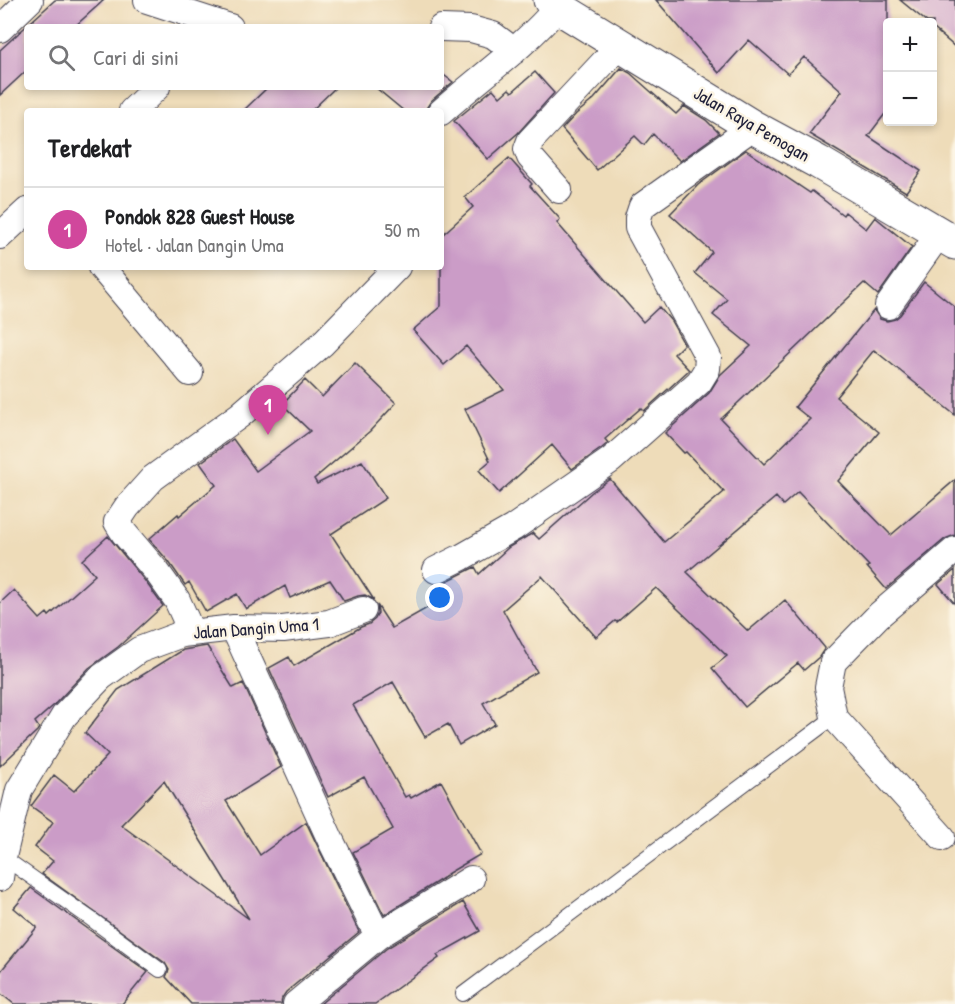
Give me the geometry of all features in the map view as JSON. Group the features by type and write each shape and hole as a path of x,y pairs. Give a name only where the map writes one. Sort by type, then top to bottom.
{"street":[{"path":"0,29 30,0"},
{"path":"147,0 218,24"},
{"path":"444,109 519,46 552,9"},
{"name":"Jalan Raya Pemogan","path":"552,9 620,45 753,127 818,162 947,239"},
{"path":"444,28 471,29 519,46"},
{"path":"560,190 530,157 527,149 530,141 620,45"},
{"path":"135,108 154,90"},
{"path":"436,570 513,528 611,460 699,382 707,369 708,357 638,228 638,218 642,206 753,127"},
{"path":"0,236 24,214"},
{"path":"888,306 947,239"},
{"path":"104,270 190,373"},
{"path":"182,634 187,622 177,600 117,522 153,478 249,407 322,344 394,270"},
{"path":"942,837 834,717 828,687 833,662 879,615 955,550"},
{"name":"Jalan Dangin Uma 1","path":"2,868 10,795 64,716 100,678 139,650 182,634 234,628 283,629 329,623 363,610"},
{"path":"234,628 331,842 378,936"},
{"path":"296,1004 378,936 471,879"}],"lane":[{"path":"463,993 834,717"},
{"path":"2,868 91,919 160,970"}],"building":[{"path":"55,0 104,0 77,24 29,24"},
{"path":"656,0 888,0 888,18 883,18 883,116 868,136 921,171 906,192 809,134 842,91 804,57 788,74 749,40 719,73"},
{"path":"900,0 955,0 955,47 937,31 937,18 922,18"},
{"path":"24,28 24,73 0,95 0,50"},
{"path":"621,68 630,73 676,114 684,106 706,120 719,133 680,161 653,134 644,145 635,136 597,170 562,129 594,99"},
{"path":"535,72 554,93 518,133 488,159 454,121 493,89 500,97 509,89 512,92"},
{"path":"444,75 453,82 444,90"},
{"path":"265,90 333,90 314,108 246,108"},
{"path":"379,90 444,90 427,108 400,108"},
{"path":"746,150 810,193 812,191 843,215 845,212 866,229 875,217 912,247 878,295 864,283 721,419 764,464 810,419 795,407 874,310 880,319 887,321 895,319 924,282 955,307 955,415 874,350 836,397 879,432 838,481 891,535 955,480 955,535 945,539 886,589 867,567 869,566 798,492 783,505 776,497 687,572 748,631 785,600 825,648 819,657 804,670 798,663 745,707 712,668 727,656 656,588 596,637 542,576 503,610 537,672 483,703 495,724 459,745 448,724 425,737 393,682 353,705 405,797 409,795 411,798 441,781 481,854 384,915 353,852 393,829 364,777 328,797 269,668 289,657 294,666 369,624 378,613 377,605 392,628 452,594 445,582 475,567 479,574 509,547 533,533 539,539 610,479 664,542 724,492 665,433 709,393 720,375 751,346 713,315 727,299 695,273 712,252 670,214 698,185"},
{"path":"509,158 532,184 530,186 560,219 557,223 643,322 659,307 671,321 684,344 674,354 689,370 644,411 641,408 605,439 608,443 572,469 552,445 499,493 479,470 490,461 465,409 504,390 466,346 444,365 413,330 441,306 444,233 473,207 465,197"},
{"path":"355,363 396,403 370,431 314,479 317,484 362,461 386,498 331,534 374,600 365,595 344,601 330,580 290,598 285,586 246,609 237,594 206,612 189,582 185,585 149,539 216,485 200,463 233,439 256,471 310,431 282,404 305,380 322,397"},
{"path":"108,536 163,606 118,647 89,668 35,722 39,728 37,731 0,766 0,603 14,590 40,619 47,613 49,616 95,575 82,560"},
{"path":"955,570 955,604 938,584"},
{"path":"207,646 233,688 243,683 281,767 226,801 260,855 306,822 359,932 286,992 281,1004 191,1004 166,977 169,970 165,963 42,874 53,861 35,847 53,822 31,806 54,775 74,791 108,755 85,733 118,690 183,650","holes":["164,781 249,919 121,825"]},
{"path":"31,888 148,972 122,1004 14,1004 0,993 0,972 37,927 14,908"},
{"path":"463,902 480,931 437,955 439,958 375,1004 320,1004 387,948"}],"place":[{"name":"Pondok 828 Guest House","path":"268,435"}]}
